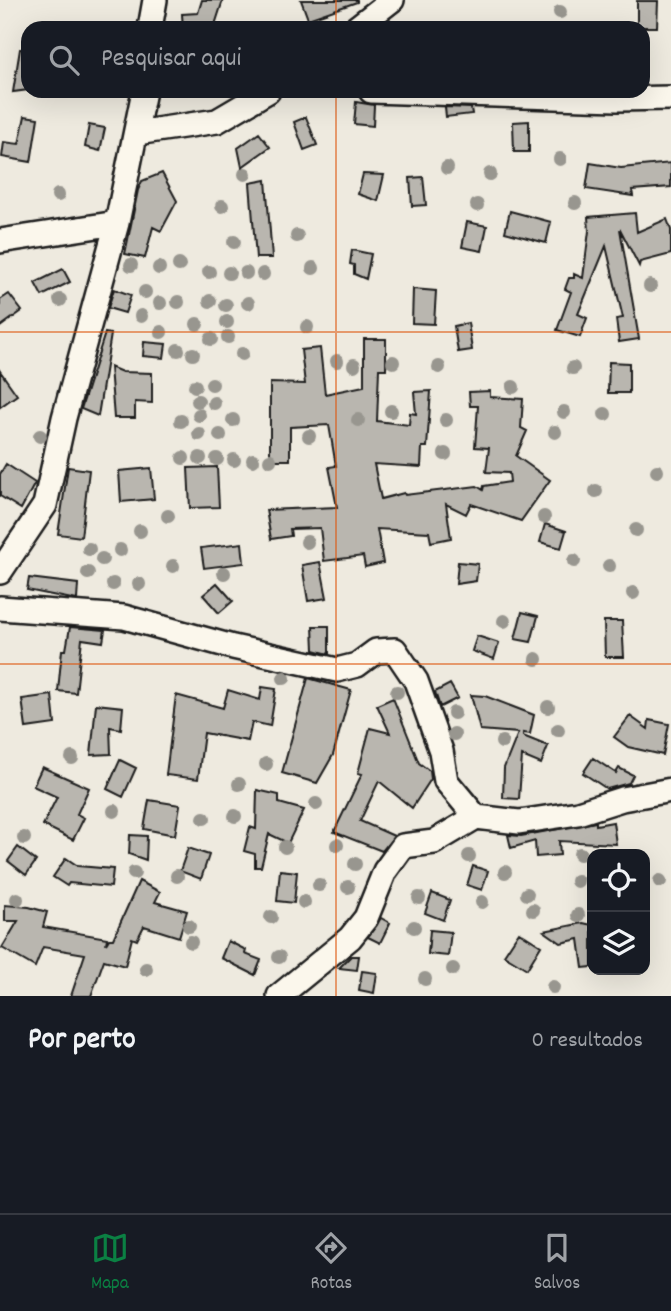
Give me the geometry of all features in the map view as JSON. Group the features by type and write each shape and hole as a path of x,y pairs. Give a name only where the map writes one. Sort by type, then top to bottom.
{"street":[{"path":"151,21 155,0"},
{"path":"365,21 392,0"},
{"path":"0,572 46,505 64,418 117,223 143,98"},
{"path":"136,133 217,121 256,98"},
{"path":"586,98 671,98"},
{"path":"0,241 117,223"},
{"path":"0,608 124,617 233,647 337,670 357,665 376,651 395,650 416,681 441,751 446,781 476,817"},
{"path":"279,996 350,939 366,919 385,872 403,846 434,842 476,817 519,822 578,813 622,799 671,790"}],"building":[{"path":"202,0 223,0 216,21 182,21 182,14 198,13"},
{"path":"301,0 357,0 357,2 308,19"},
{"path":"637,1 658,1 657,27 650,27 650,21 637,21"},
{"path":"20,49 21,49 21,91 13,92"},
{"path":"356,102 374,105 373,126 354,124"},
{"path":"445,107 471,108 472,114 446,117"},
{"path":"25,116 38,118 31,162 2,157 4,142 19,144"},
{"path":"306,117 317,145 304,150 294,122"},
{"path":"529,121 529,152 514,152 513,122"},
{"path":"89,125 105,128 100,151 85,147"},
{"path":"259,133 270,147 242,167 238,148"},
{"path":"590,163 621,168 671,163 671,187 632,190 633,196 586,189"},
{"path":"162,173 177,201 161,231 153,227 145,258 125,254 142,181"},
{"path":"363,174 384,175 378,201 358,194"},
{"path":"423,177 426,205 412,206 410,178"},
{"path":"266,180 272,258 256,258 250,183"},
{"path":"510,211 551,222 546,243 505,232"},
{"path":"635,213 637,232 667,219 671,230 671,254 640,262 639,266 620,229 639,339 619,342 616,319 623,318 606,246 578,314 587,318 580,337 557,330 571,292 565,289 569,278 574,278 574,274 583,278 589,231 588,217"},
{"path":"467,222 487,226 482,251 462,247"},
{"path":"352,250 371,254 366,279 354,274 354,265 350,264"},
{"path":"63,269 70,282 42,296 35,283"},
{"path":"114,289 131,295 125,313 108,308"},
{"path":"413,289 436,291 434,324 412,323"},
{"path":"9,294 22,311 0,327 0,300"},
{"path":"468,323 472,350 458,352 454,326"},
{"path":"105,333 111,334 98,416 81,409"},
{"path":"364,339 386,339 386,369 379,369 377,421 409,425 410,413 416,414 414,392 431,391 427,447 422,447 421,467 374,464 381,499 404,493 477,486 483,490 484,486 510,482 509,473 486,472 489,448 475,447 478,406 470,406 469,392 490,391 490,397 523,399 521,428 527,431 516,456 550,480 521,521 471,504 466,514 446,504 451,538 431,542 429,532 377,529 383,563 365,567 363,556 324,561 320,528 290,529 291,536 271,539 266,510 337,507 329,467 336,466 329,425 290,427 290,460 270,460 270,383 305,384 301,350 320,348 325,394 364,386"},
{"path":"144,342 166,344 164,358 143,356"},
{"path":"609,362 629,363 629,393 608,393"},
{"path":"110,367 122,372 152,373 152,403 135,402 135,418 114,418"},
{"path":"0,371 17,395 0,407"},
{"path":"6,464 35,483 21,509 0,496 0,474"},
{"path":"68,467 89,470 81,537 58,534"},
{"path":"217,467 219,507 190,508 188,468"},
{"path":"151,468 154,499 121,502 119,471"},
{"path":"545,524 566,531 561,548 540,542"},
{"path":"242,543 244,563 204,568 201,548"},
{"path":"320,562 327,598 308,601 302,565"},
{"path":"458,562 478,564 476,581 456,584"},
{"path":"29,578 78,584 77,600 27,590"},
{"path":"217,583 233,601 219,613 203,595"},
{"path":"522,612 538,616 531,642 515,639"},
{"path":"604,621 622,621 624,657 605,657"},
{"path":"313,626 329,626 329,654 314,650"},
{"path":"70,627 105,630 103,642 82,639 76,693 58,691 62,650 66,650"},
{"path":"477,636 499,643 494,659 472,651"},
{"path":"308,678 351,690 333,755 317,783 282,773"},
{"path":"450,684 458,698 440,707 435,692"},
{"path":"262,687 276,689 270,726 252,722 248,741 204,733 198,779 166,775 176,695 223,708 228,690 260,700"},
{"path":"52,695 55,724 26,728 22,699"},
{"path":"471,695 485,696 534,715 530,734 523,733 523,736 548,746 541,764 522,756 519,799 503,798 504,768 518,733 480,730"},
{"path":"393,698 419,763 430,771 431,779 412,808 379,781 360,821 394,836 382,851 334,832 362,774 358,773 370,728 390,733 377,705"},
{"path":"96,704 123,707 121,729 110,727 111,754 91,755"},
{"path":"630,716 648,729 649,720 669,724 663,755 628,747 614,737"},
{"path":"593,758 616,773 619,768 633,775 629,783 607,789 583,773"},
{"path":"120,760 136,768 123,797 107,789"},
{"path":"42,767 89,788 77,814 84,818 73,840 43,825 57,797 33,786"},
{"path":"257,790 279,795 279,803 304,810 288,843 269,834 261,867 255,867 255,854 244,851 250,827 256,829"},
{"path":"149,800 180,805 175,835 144,829"},
{"path":"596,822 596,825 613,822 616,844 559,841 560,855 536,857 535,841 511,848 508,835 521,836"},
{"path":"130,835 147,836 146,860 129,854"},
{"path":"18,847 36,861 26,875 8,861"},
{"path":"188,848 209,855 201,879 180,871"},
{"path":"66,858 78,866 113,869 111,887 69,883 67,886 53,877"},
{"path":"473,866 488,871 482,890 467,885"},
{"path":"280,870 297,872 294,903 277,901"},
{"path":"139,881 160,892 155,902 187,911 179,937 144,926 137,940 132,938 125,966 104,960 91,996 71,996 85,954 43,947 35,967 2,948 18,921 5,921 5,905 47,912 43,927 107,938 106,944 109,939 113,939"},
{"path":"432,893 450,900 443,920 425,913"},
{"path":"381,918 390,923 380,943 368,937"},
{"path":"587,924 587,968 583,968 579,939 561,943 544,931"},
{"path":"430,930 451,932 448,956 428,954"},
{"path":"519,932 541,946 527,969 504,955"},
{"path":"228,941 246,950 245,954 261,960 255,975 221,958"},
{"path":"351,956 359,956 357,970 339,968"},
{"path":"362,971 377,973 374,993 359,990"}]}
